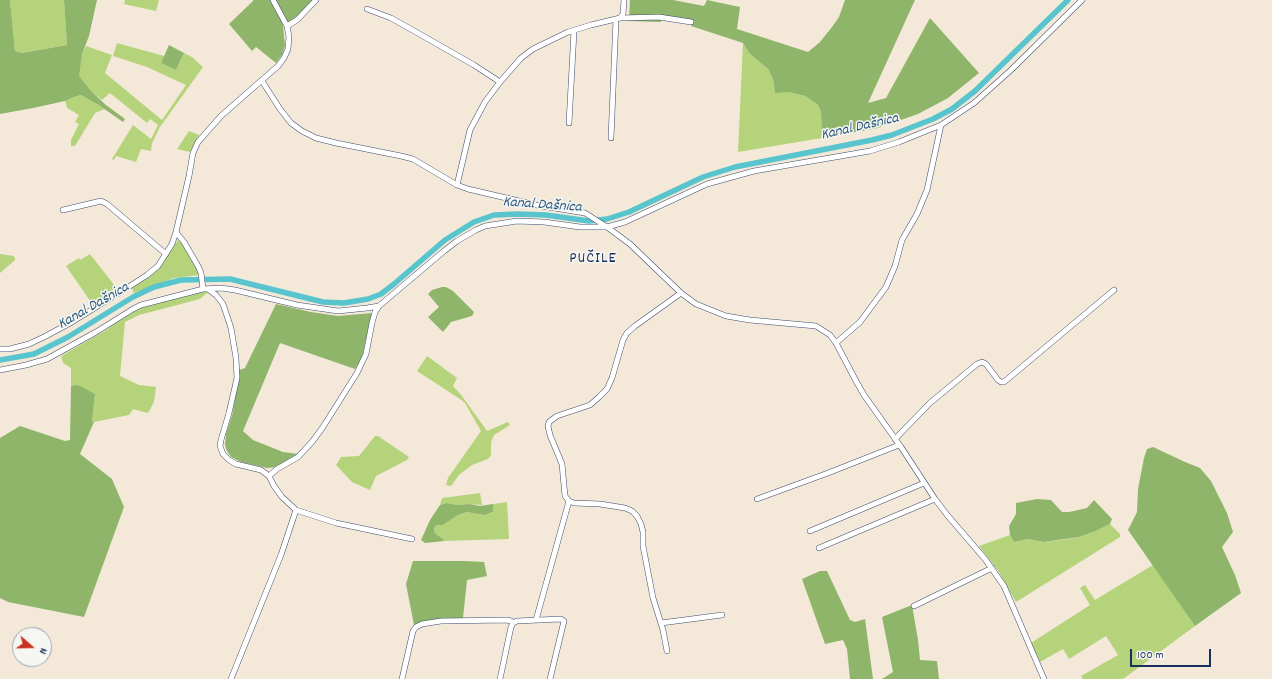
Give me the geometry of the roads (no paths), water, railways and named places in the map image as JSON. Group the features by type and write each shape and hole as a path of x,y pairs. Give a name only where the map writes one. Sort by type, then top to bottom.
{"street":[{"path":"0,349 29,344 72,322 147,275 158,266 172,244 176,232 193,153 198,142 221,116 246,93 262,81 284,58 288,49 287,26 274,0"},
{"path":"287,26 297,20 316,0"},
{"path":"618,18 624,14 624,0"},
{"path":"269,476 277,469 298,457 312,442 357,373 366,354 372,323 379,306 444,251 463,238 485,226 504,222 544,222 580,227 605,226 625,222 707,184 754,171 870,151 899,142 942,125 974,103 1082,0"},
{"path":"367,9 391,18 474,64 500,82"},
{"path":"457,186 470,130 486,102 500,82 521,58 533,49 574,30 618,18 659,17 690,22"},
{"path":"611,138 618,18"},
{"path":"569,123 574,30"},
{"path":"262,81 280,110 292,123 302,131 316,138 413,159 457,186 521,202 585,213 630,244 680,293 696,304 726,316 750,320 816,326 830,335 836,343 858,386 935,499 992,568 1004,586 1044,679"},
{"path":"836,343 860,322 886,287 895,266 902,240 917,214 926,190 942,125"},
{"path":"64,210 101,201 107,204 166,254"},
{"path":"176,232 193,256 201,273 204,288"},
{"path":"204,288 216,294 223,304 231,328 236,358 237,378 220,446 223,454 236,464 261,470 269,476 282,497 296,510 336,523 412,539"},
{"path":"0,370 47,359 141,305 204,288 235,290 297,305 338,311 379,306"},
{"path":"895,439 930,403 978,364 982,362 986,364 1001,382 1004,382 1114,290"},
{"path":"667,651 661,623 653,598 643,546 643,532 637,516 632,511 625,508 600,504 574,503 569,501 565,496 562,464 550,435 548,426 549,422 557,416 590,405 607,389 612,378 623,340 627,333 680,293"},
{"path":"757,499 899,445"},
{"path":"810,531 924,483"},
{"path":"819,548 935,499"},
{"path":"536,620 569,501"},
{"path":"231,679 281,556 296,510"},
{"path":"914,606 992,568"},
{"path":"661,623 722,615"},
{"path":"402,679 413,631 416,627 422,624 442,621 507,620 513,623 562,619 564,621 550,679"},
{"path":"500,679 513,623"}],"waterway":[{"name":"Kanal Dašnica","path":"0,360 34,354 68,337 133,297 154,287 181,280 230,279 323,302 344,303 368,299 381,294 445,240 474,222 494,215 546,215 589,221 607,219 629,212 703,177 735,167 892,135 933,119 952,109 975,91 1068,0"}],"district":[{"name":"PUČILE","path":"593,260"}]}
